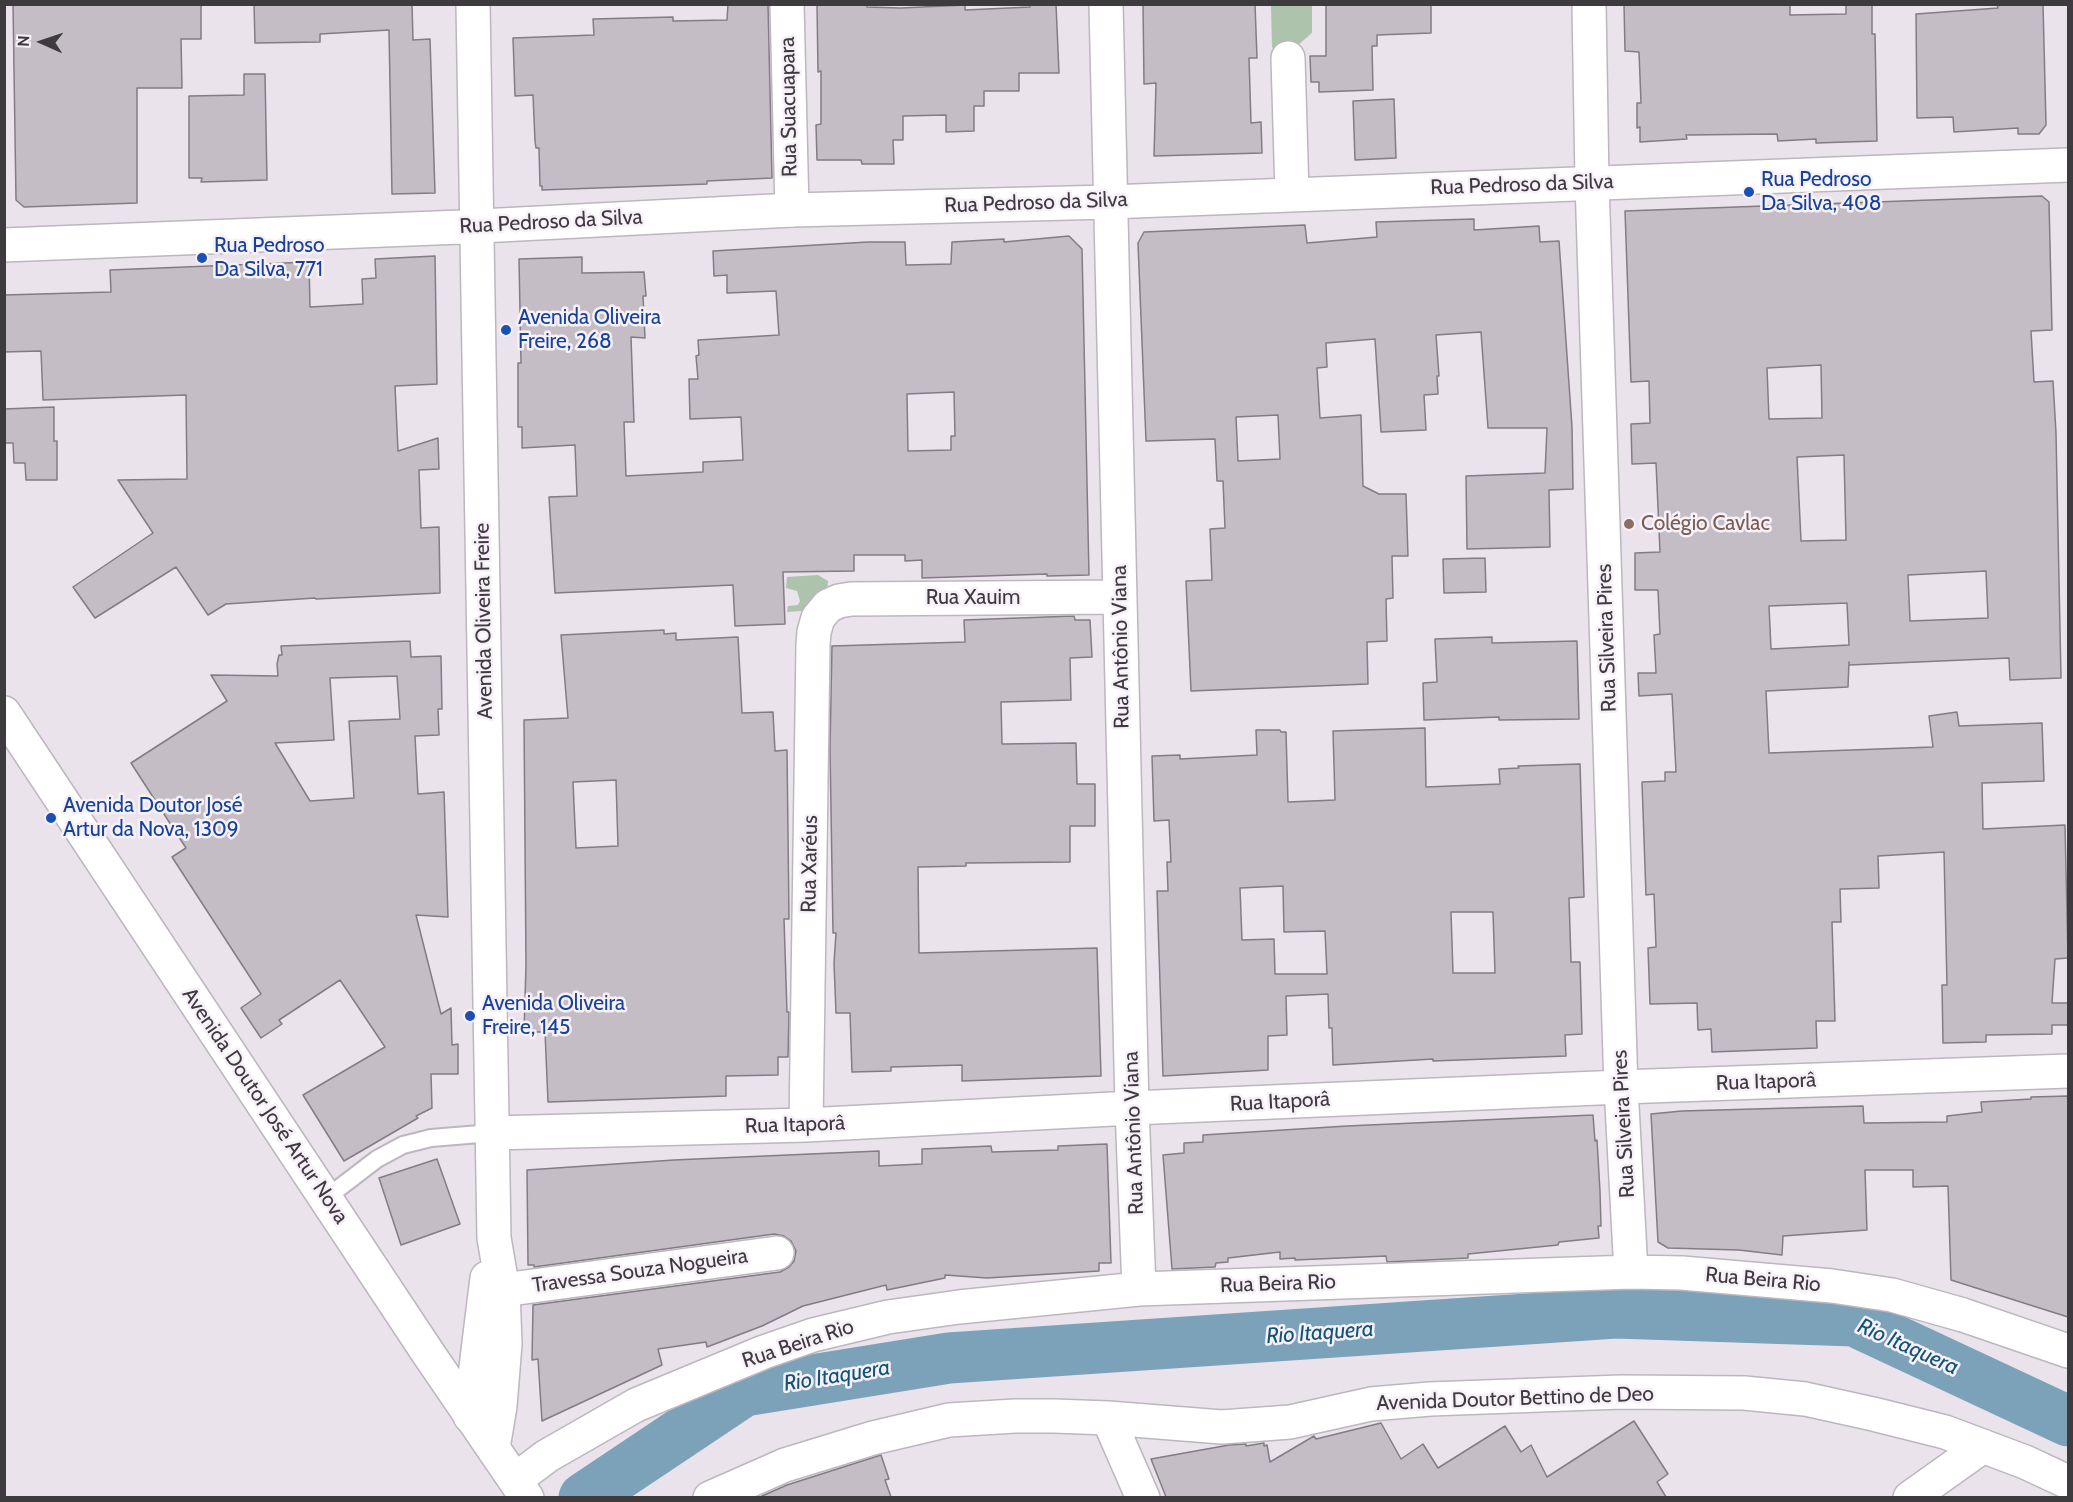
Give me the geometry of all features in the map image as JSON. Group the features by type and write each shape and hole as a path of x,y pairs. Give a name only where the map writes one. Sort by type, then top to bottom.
{"street":[{"name":"Avenida Oliveira Freire","path":"473,4 494,1238 503,1290 505,1344 500,1406 493,1448"},
{"name":"Rua Suacuapara","path":"787,4 792,210"},
{"name":"Rua Antônio Viana","path":"1106,4 1132,1108 1139,1289"},
{"name":"Rua Silveira Pires","path":"1589,4 1592,182 1621,1087 1631,1272"},
{"path":"1288,58 1292,194"},
{"name":"Rua Pedroso da Silva","path":"4,245 477,226 792,210 1110,202 2068,165"},
{"name":"Rua Xauim","path":"828,606 839,601 866,598 1119,597"},
{"name":"Rua Xaréus","path":"806,1125 813,645 818,618 828,606"},
{"name":"Avenida Doutor José Artur Nova","path":"4,713 470,1416 523,1491"},
{"name":"Rua Itaporâ","path":"492,1133 806,1125 1621,1087 2068,1071"},
{"name":"Avenida Oliveira Freire","path":"470,1416 485,1287 494,1238"},
{"name":"Travessa Souza Nogueira","path":"503,1290 777,1252"},
{"name":"Rua Beira Rio","path":"523,1491 547,1456 636,1405 764,1352 813,1335 888,1317 947,1308 1139,1289 1631,1272 1758,1278 1892,1295 1963,1315 2068,1351"},
{"name":"Avenida Doutor Bettino de Deo","path":"711,1497 785,1466 873,1438 949,1420 1015,1416 1108,1418 1222,1427 1290,1422 1371,1404 1430,1399 1621,1392 1744,1393 1805,1399 1945,1432 2025,1462 2068,1482"},
{"path":"1108,1418 1143,1497"},
{"path":"1910,1497 1983,1446"}],"lane":[{"path":"326,1198 377,1159 403,1145 431,1138 492,1133"}],"green space":[{"path":"1271,5 1312,5 1312,33 1298,45 1295,52 1278,52 1272,47"},
{"path":"818,575 828,581 826,605 814,610 787,612 788,606 798,605 800,601 797,591 786,588 787,577"}],"building":[{"path":"13,4 201,4 201,39 181,39 182,88 137,88 137,203 24,207 16,200"},
{"path":"254,4 412,4 413,40 430,39 435,193 392,194 389,30 320,34 320,42 255,43"},
{"path":"728,4 768,4 772,178 707,181 707,184 542,190 539,148 536,148 535,141 533,95 515,96 513,38 594,35 593,19 673,17 673,21 727,20"},
{"path":"817,4 867,4 867,7 901,8 965,5 965,10 1056,4 1059,73 1019,73 1019,91 984,91 984,106 974,106 974,131 946,132 946,115 903,116 903,140 893,140 894,164 862,164 861,160 817,160 816,125 821,124 821,71 818,72"},
{"path":"1143,4 1255,4 1257,58 1249,58 1251,123 1261,122 1262,153 1154,156 1156,83 1144,84"},
{"path":"1326,4 1431,4 1431,33 1377,35 1377,46 1372,46 1373,90 1319,92 1319,82 1311,82 1310,56 1326,56"},
{"path":"1624,4 1790,4 1790,15 1846,14 1846,4 1872,4 1872,34 1875,34 1877,141 1816,143 1816,139 1778,141 1777,134 1686,135 1687,139 1640,142 1640,127 1637,128 1637,103 1641,103 1639,52 1625,51"},
{"path":"1997,4 2043,4 2046,125 2039,134 2018,134 2018,128 1954,132 1953,117 1917,118 1916,14 1998,8"},
{"path":"244,74 265,74 267,180 201,182 202,178 189,178 189,96 244,95"},
{"path":"1394,99 1396,158 1355,160 1353,101"},
{"path":"2042,196 2049,202 2052,330 2031,331 2034,382 2053,381 2061,678 2010,680 2009,658 1849,665 1849,662 1848,687 1766,691 1769,753 1933,747 1929,716 1957,712 1959,726 2042,723 2044,781 1982,783 1983,829 2065,825 2068,958 2055,959 2052,1003 2068,1003 2068,1025 2052,1025 2052,1034 1986,1035 1986,1042 1943,1043 1942,985 1947,985 1944,852 1878,856 1879,888 1840,889 1841,922 1832,922 1835,1021 1816,1021 1817,1048 1712,1052 1711,1029 1698,1030 1697,1003 1650,1004 1648,948 1656,947 1654,894 1646,895 1642,782 1665,781 1665,772 1676,772 1672,694 1639,696 1638,673 1656,673 1654,635 1660,634 1658,590 1635,590 1635,553 1660,552 1656,463 1632,464 1631,424 1650,423 1649,381 1631,382 1625,211","holes":["1821,365 1822,418 1769,419 1767,368","1844,455 1846,540 1801,541 1797,457","1986,571 1988,618 1910,621 1908,575","1847,603 1849,645 1771,649 1769,606"]},
{"path":"1474,219 1474,230 1539,226 1540,242 1559,241 1572,427 1573,489 1549,490 1550,547 1467,549 1466,476 1545,473 1547,428 1488,428 1481,332 1436,335 1438,394 1424,395 1426,430 1381,432 1375,339 1326,343 1327,367 1317,368 1320,418 1361,415 1363,486 1379,494 1406,494 1408,556 1392,556 1393,598 1386,599 1387,641 1367,642 1368,684 1191,691 1186,581 1212,580 1210,529 1225,528 1223,481 1217,481 1215,439 1146,441 1138,243 1144,232 1305,225 1307,243 1377,237 1376,222","holes":["1278,415 1280,459 1238,461 1236,417"]},
{"path":"1069,236 1082,249 1089,575 922,578 922,560 905,561 905,555 854,555 854,571 783,572 785,624 735,626 733,585 555,593 549,497 577,496 575,445 522,448 522,427 518,427 518,363 521,363 519,259 582,257 582,273 644,272 645,338 631,337 634,422 624,422 626,476 703,472 703,462 743,460 741,417 690,419 689,379 698,379 696,356 699,355 698,340 779,335 776,291 727,293 727,275 714,276 713,251 905,242 906,265 951,264 952,242 1004,239 1004,242","holes":["954,392 955,436 951,436 951,450 908,451 907,394"]},
{"path":"435,256 437,384 395,386 398,451 438,438 439,469 419,470 421,528 439,527 440,593 226,604 208,615 176,567 95,618 73,587 153,533 118,480 187,479 186,395 43,400 41,351 4,352 4,295 111,292 110,270 309,262 310,307 363,304 362,279 376,278 375,259"},
{"path":"54,407 57,480 26,480 25,463 14,463 13,443 4,443 4,409"},
{"path":"1485,558 1486,592 1444,593 1443,559"},
{"path":"1074,616 1075,620 1090,620 1092,657 1070,658 1071,700 1001,702 1002,744 1076,743 1077,784 1095,784 1095,826 1070,826 1070,862 966,863 966,866 918,867 919,953 1097,948 1101,1076 962,1081 962,1065 891,1067 891,1071 852,1072 850,1013 836,1013 834,963 836,933 833,933 830,748 832,646 965,642 964,620"},
{"path":"664,630 664,634 676,633 676,640 738,637 742,713 773,712 775,751 787,750 789,919 784,919 787,1012 789,1012 788,1057 778,1057 778,1075 726,1076 726,1096 548,1102 545,1032 524,1032 526,965 524,720 568,718 561,635","holes":["616,780 618,846 576,848 573,782"]},
{"path":"1492,637 1492,643 1577,641 1579,719 1499,720 1499,717 1424,720 1423,683 1437,682 1435,639"},
{"path":"410,641 411,657 441,656 442,709 438,709 439,735 415,736 418,794 444,792 448,917 416,915 441,1014 451,1008 452,1045 458,1044 458,1074 431,1074 432,1108 344,1161 303,1095 385,1047 340,980 279,1020 282,1024 261,1038 241,1008 261,994 172,857 186,848 131,763 227,701 211,675 278,676 277,664 279,655 282,655 281,646","holes":["397,676 400,719 349,721 354,798 310,801 275,743 334,740 330,678"]},
{"path":"1425,728 1426,787 1500,784 1499,769 1519,768 1518,766 1580,764 1584,897 1569,898 1571,962 1580,962 1582,1034 1565,1035 1566,1056 1433,1061 1433,1059 1333,1065 1328,994 1286,996 1287,1035 1268,1036 1268,1070 1163,1076 1157,891 1168,891 1167,862 1171,862 1169,820 1154,821 1152,756 1180,755 1180,759 1257,755 1256,730 1280,730 1286,732 1288,802 1335,800 1333,731","holes":["1283,886 1284,932 1325,931 1327,974 1275,974 1274,939 1242,940 1240,888","1451,912 1493,912 1495,973 1453,973"]},
{"path":"2068,1096 2068,1317 1951,1280 1948,1186 1913,1187 1913,1170 1865,1170 1867,1230 1783,1236 1782,1255 1739,1250 1668,1248 1658,1242 1651,1114 1682,1111 1863,1106 1864,1123 1947,1122 1947,1116 1982,1112 1981,1102"},
{"path":"1593,1115 1600,1191 1599,1238 1559,1242 1558,1245 1468,1254 1468,1258 1387,1262 1386,1256 1295,1260 1295,1258 1280,1259 1280,1252 1228,1258 1228,1262 1216,1263 1215,1267 1172,1269 1163,1155 1184,1153 1184,1143 1203,1142 1203,1135"},
{"path":"1107,1144 1111,1263 1099,1263 1099,1271 987,1278 945,1275 945,1278 887,1290 886,1285 803,1306 762,1326 707,1347 706,1342 658,1349 662,1365 542,1421 538,1359 532,1360 533,1305 780,1272 794,1261 796,1251 791,1241 784,1236 774,1234 534,1267 534,1265 528,1265 527,1170 674,1160 879,1151 879,1166 922,1164 922,1149 991,1146 992,1152 1058,1150 1058,1146"},
{"path":"437,1159 460,1224 401,1245 379,1178"},
{"path":"1634,1421 1668,1474 1657,1482 1666,1497 1166,1497 1151,1459 1229,1445 1246,1444 1246,1446 1264,1443 1264,1446 1267,1445 1270,1462 1314,1436 1316,1439 1381,1423 1401,1459 1423,1444 1438,1468 1505,1426 1521,1452 1531,1445 1547,1477"},
{"path":"881,1455 889,1479 885,1480 891,1497 762,1497 787,1485"}],"waterway":[{"name":"Rio Itaquera","path":"584,1498 744,1391 949,1358 1616,1313 1854,1321 2068,1421"}],"place":[{"name":"Rua Pedroso Da Silva, 408","path":"1749,192"},
{"name":"Rua Pedroso Da Silva, 771","path":"202,258"},
{"name":"Avenida Oliveira Freire, 268","path":"506,330"},
{"name":"Colégio Cavlac","path":"1629,524"},
{"name":"Avenida Doutor José Artur da Nova, 1309","path":"51,818"},
{"name":"Avenida Oliveira Freire, 145","path":"470,1016"}]}
